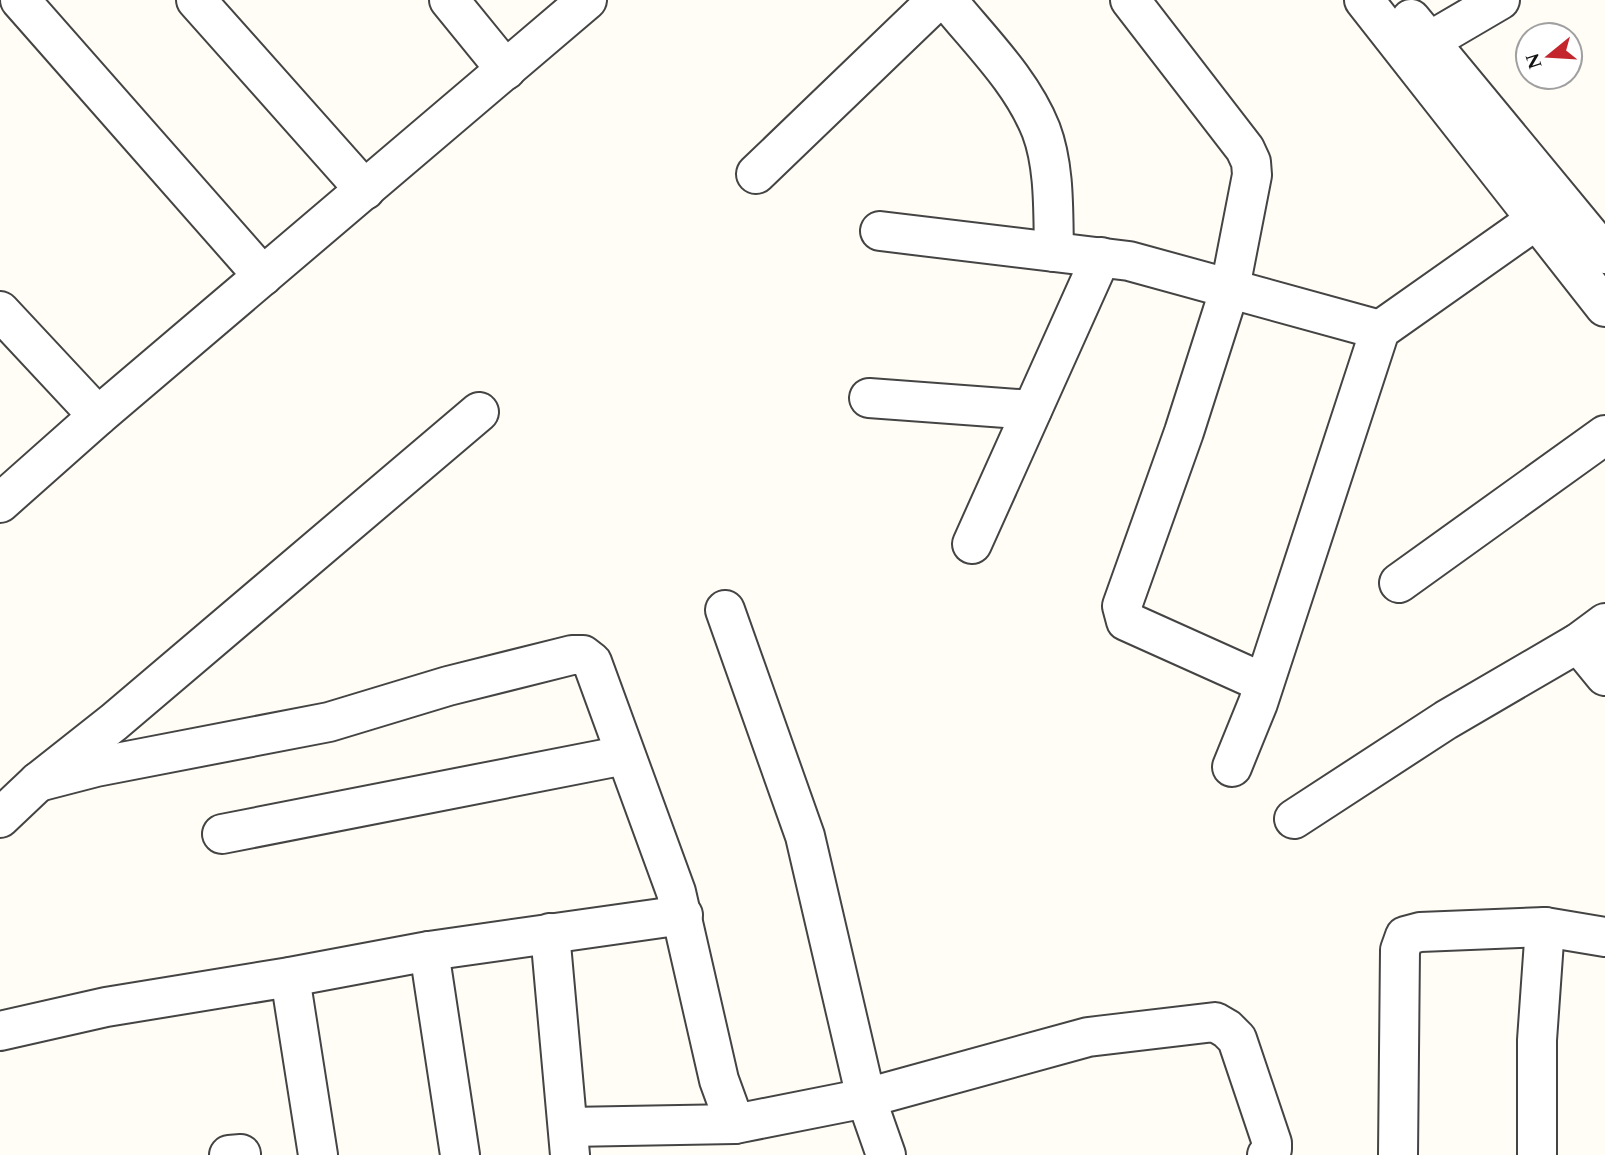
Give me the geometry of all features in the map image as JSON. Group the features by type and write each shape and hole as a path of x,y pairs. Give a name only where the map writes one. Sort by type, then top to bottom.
{"street":[{"path":"20,0 263,276"},
{"path":"196,0 365,190"},
{"path":"449,0 506,69"},
{"path":"0,503 98,416 587,0"},
{"path":"756,174 937,0"},
{"path":"947,0 1021,90 1041,131 1052,194 1054,252"},
{"path":"1130,0 1245,149 1251,162 1252,175 1230,288 1184,432 1122,606 1123,614 1126,621 1264,683"},
{"path":"1364,0 1605,307"},
{"path":"1397,0 1605,254"},
{"path":"1430,41 1500,0"},
{"path":"1232,766 1264,683 1380,330 1536,220"},
{"path":"880,231 1129,261 1380,330"},
{"path":"972,544 1101,257"},
{"path":"0,311 98,416"},
{"path":"869,398 1032,411"},
{"path":"0,818 38,782 114,722 479,412"},
{"path":"1399,583 1605,435"},
{"path":"724,610 805,836 866,1098 886,1155"},
{"path":"1294,819 1446,720 1592,633 1605,676"},
{"path":"38,782 96,767 329,722 448,685 572,655 583,655 592,662 676,892 719,1080 735,1124"},
{"path":"222,834 625,755"},
{"path":"0,1031 106,1007 429,951 683,915"},
{"path":"1538,1155 1537,1040 1545,928"},
{"path":"1398,1155 1400,950 1405,936 1420,932 1545,928 1605,937"},
{"path":"550,933 569,1141 735,1124 866,1098 1088,1037 1216,1022 1227,1028 1237,1039 1272,1143 1272,1149 1267,1155"},
{"path":"429,951 460,1155"},
{"path":"290,977 318,1155"}]}
